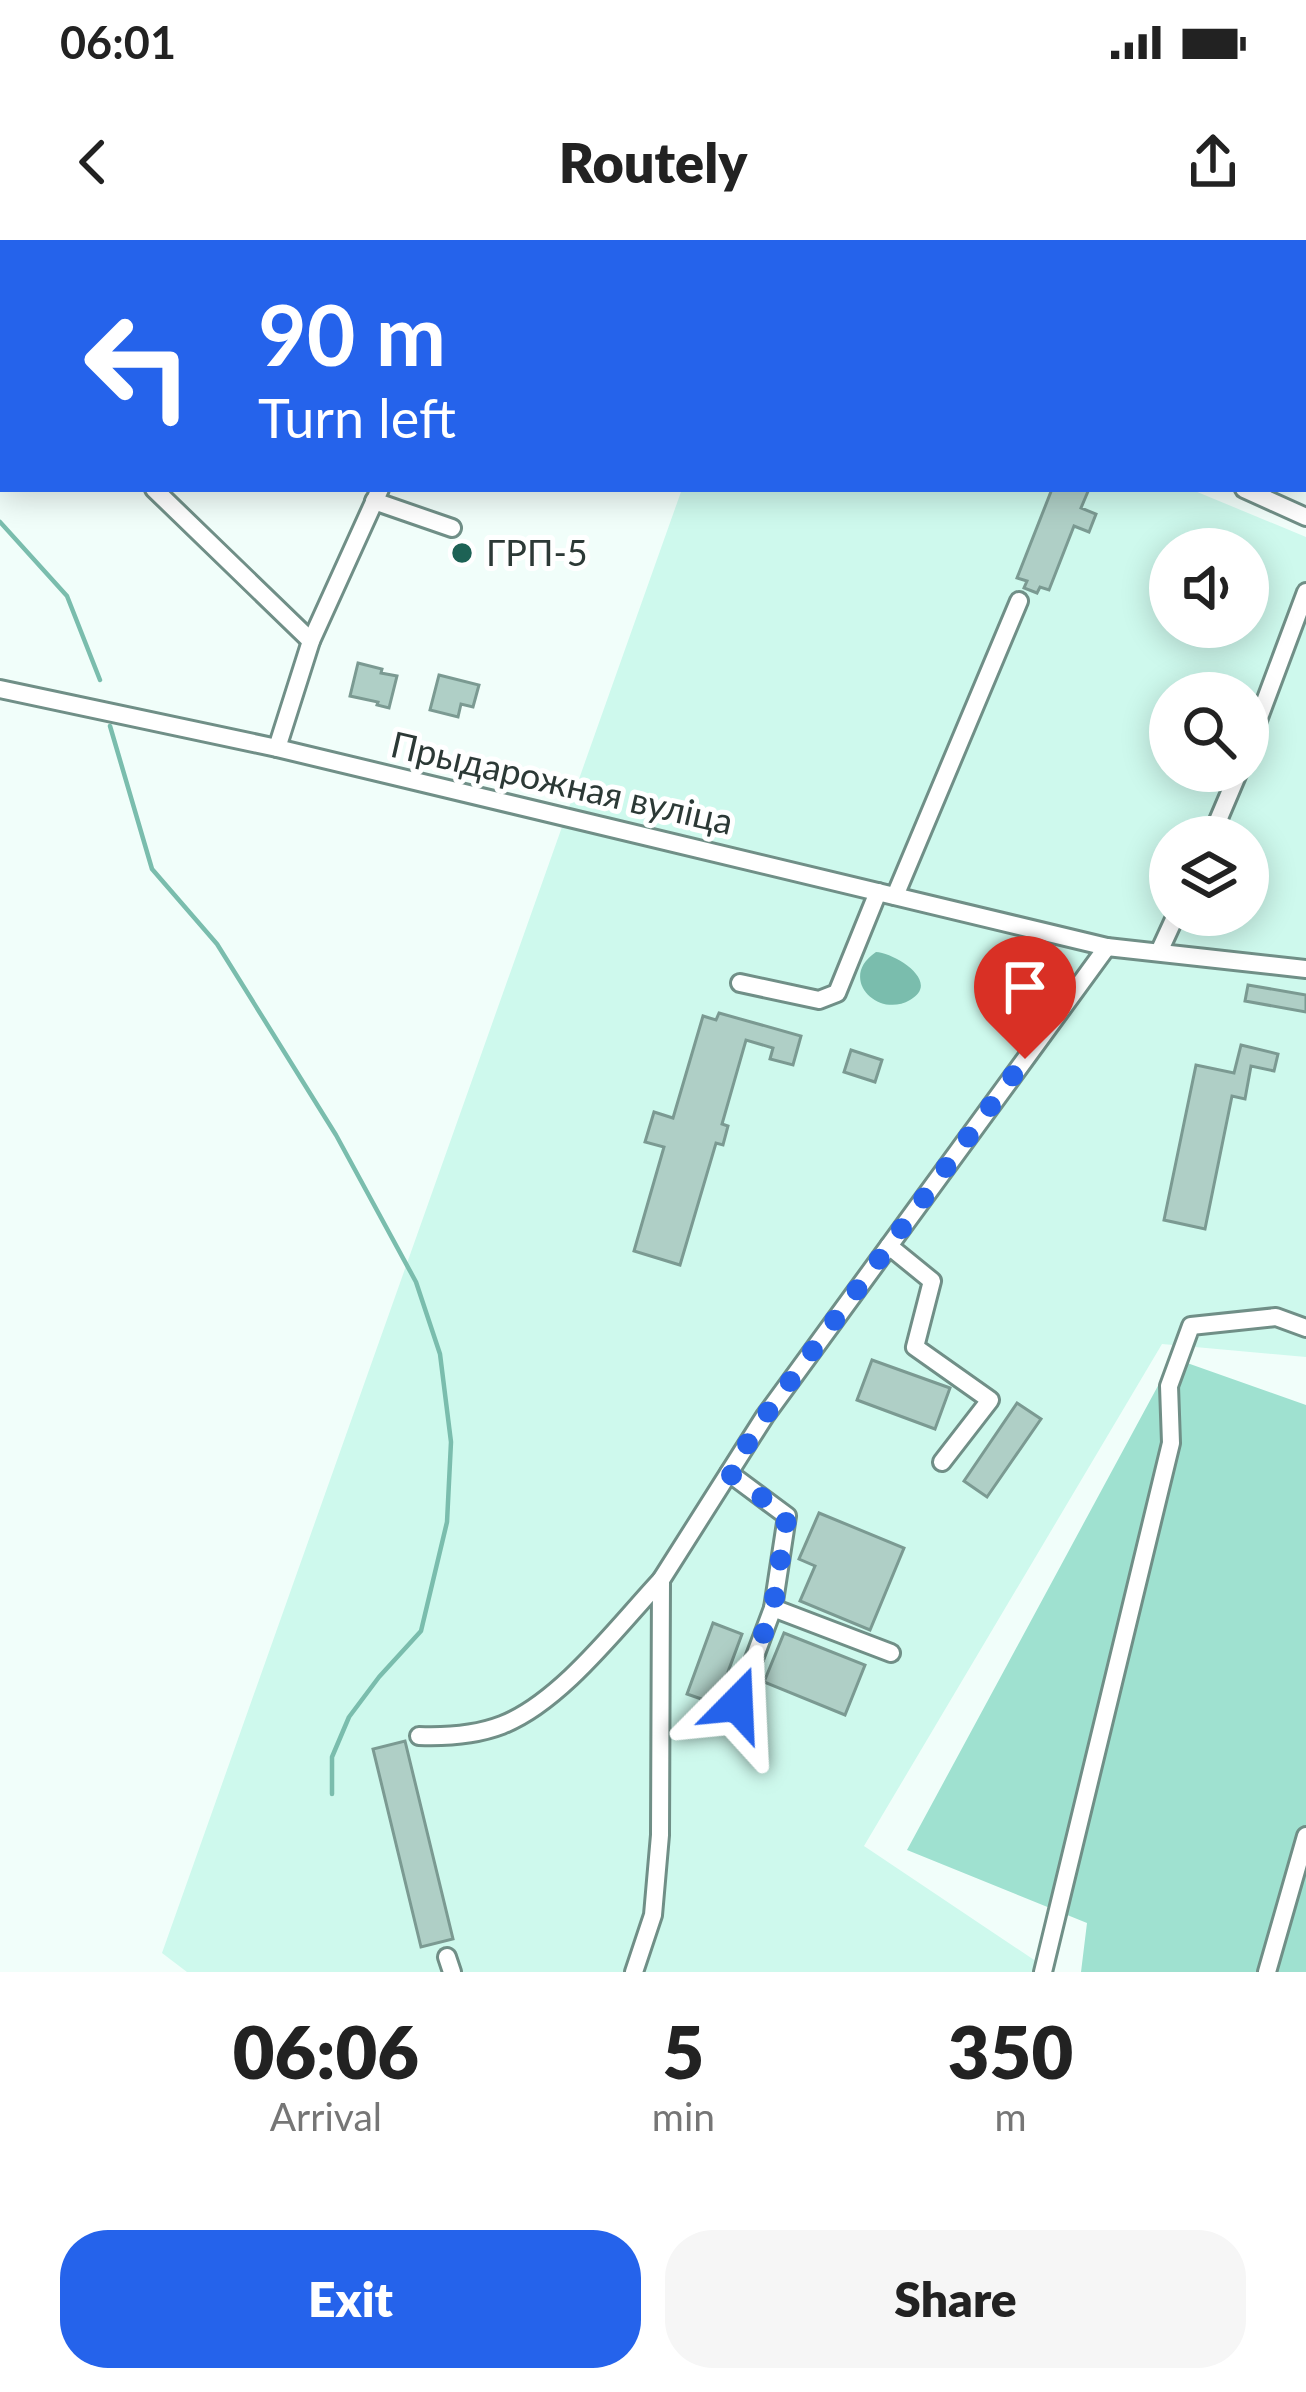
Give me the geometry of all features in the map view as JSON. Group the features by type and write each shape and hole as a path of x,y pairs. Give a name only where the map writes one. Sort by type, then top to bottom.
{"street":[{"path":"157,492 311,641"},
{"path":"1251,492 1306,517"},
{"path":"277,748 311,641 376,493 452,528"},
{"path":"1269,691 1306,592"},
{"path":"740,982 819,1000 837,993 1019,601"},
{"name":"Прыдарожная вуліца","path":"0,689 277,748 1107,947 1306,969"},
{"path":"1159,952 1166,936"},
{"path":"419,1736 473,1733 504,1725 535,1706 557,1691 662,1580 765,1416 1107,947"},
{"path":"889,1246 932,1281 915,1347 990,1400 942,1462"},
{"path":"1043,1972 1171,1443 1169,1386 1191,1326 1276,1317 1306,1328"},
{"path":"729,1473 787,1516 773,1608 737,1704"},
{"path":"634,1972 653,1915 660,1834 662,1580"},
{"path":"773,1608 891,1653"},
{"path":"1268,1972 1306,1836"}],"shaded area":[{"path":"681,492 1197,492 1306,537 1306,1357 1162,1344 864,1846 1052,1972 187,1972 162,1953"},
{"path":"876,952 912,970 921,985 919,993 898,1004 886,1004 866,993 860,973"},
{"path":"1173,1358 1306,1405 1306,1972 1081,1972 1087,1923 907,1850"}],"building":[{"path":"1051,492 1088,492 1081,508 1096,514 1089,532 1074,526 1049,590 1040,587 1037,593 1024,588 1027,581 1017,578"},
{"path":"358,663 397,676 389,708 350,696"},
{"path":"439,675 479,685 473,707 461,704 458,717 430,710"},
{"path":"1248,985 1306,995 1306,1012 1245,1001"},
{"path":"719,1013 801,1036 793,1065 770,1059 773,1048 746,1040 722,1124 728,1126 723,1145 716,1143 680,1265 634,1251 664,1147 645,1142 654,1112 673,1118 703,1016 716,1020"},
{"path":"1241,1045 1278,1054 1274,1071 1251,1066 1245,1099 1232,1096 1205,1229 1164,1220 1196,1065 1234,1073"},
{"path":"851,1050 882,1060 875,1082 844,1072"},
{"path":"872,1360 950,1388 935,1429 857,1400"},
{"path":"1017,1403 1041,1419 987,1497 964,1481"},
{"path":"819,1513 904,1548 870,1630 800,1601 815,1566 799,1559"},
{"path":"713,1623 742,1634 716,1704 687,1694"},
{"path":"784,1633 865,1665 845,1715 764,1682"},
{"path":"405,1741 453,1939 421,1947 373,1749"}],"waterway":[{"path":"0,522 67,596 100,680"},
{"path":"110,726 152,869 217,944 336,1135 416,1282 440,1354 451,1442 447,1522 421,1631 349,1717 332,1757 332,1794"}],"place":[{"name":"ГРП-5","path":"462,553"}],"route":[{"path":"737,1704 773,1608 787,1516 729,1473 765,1416 1025,1059"}]}
